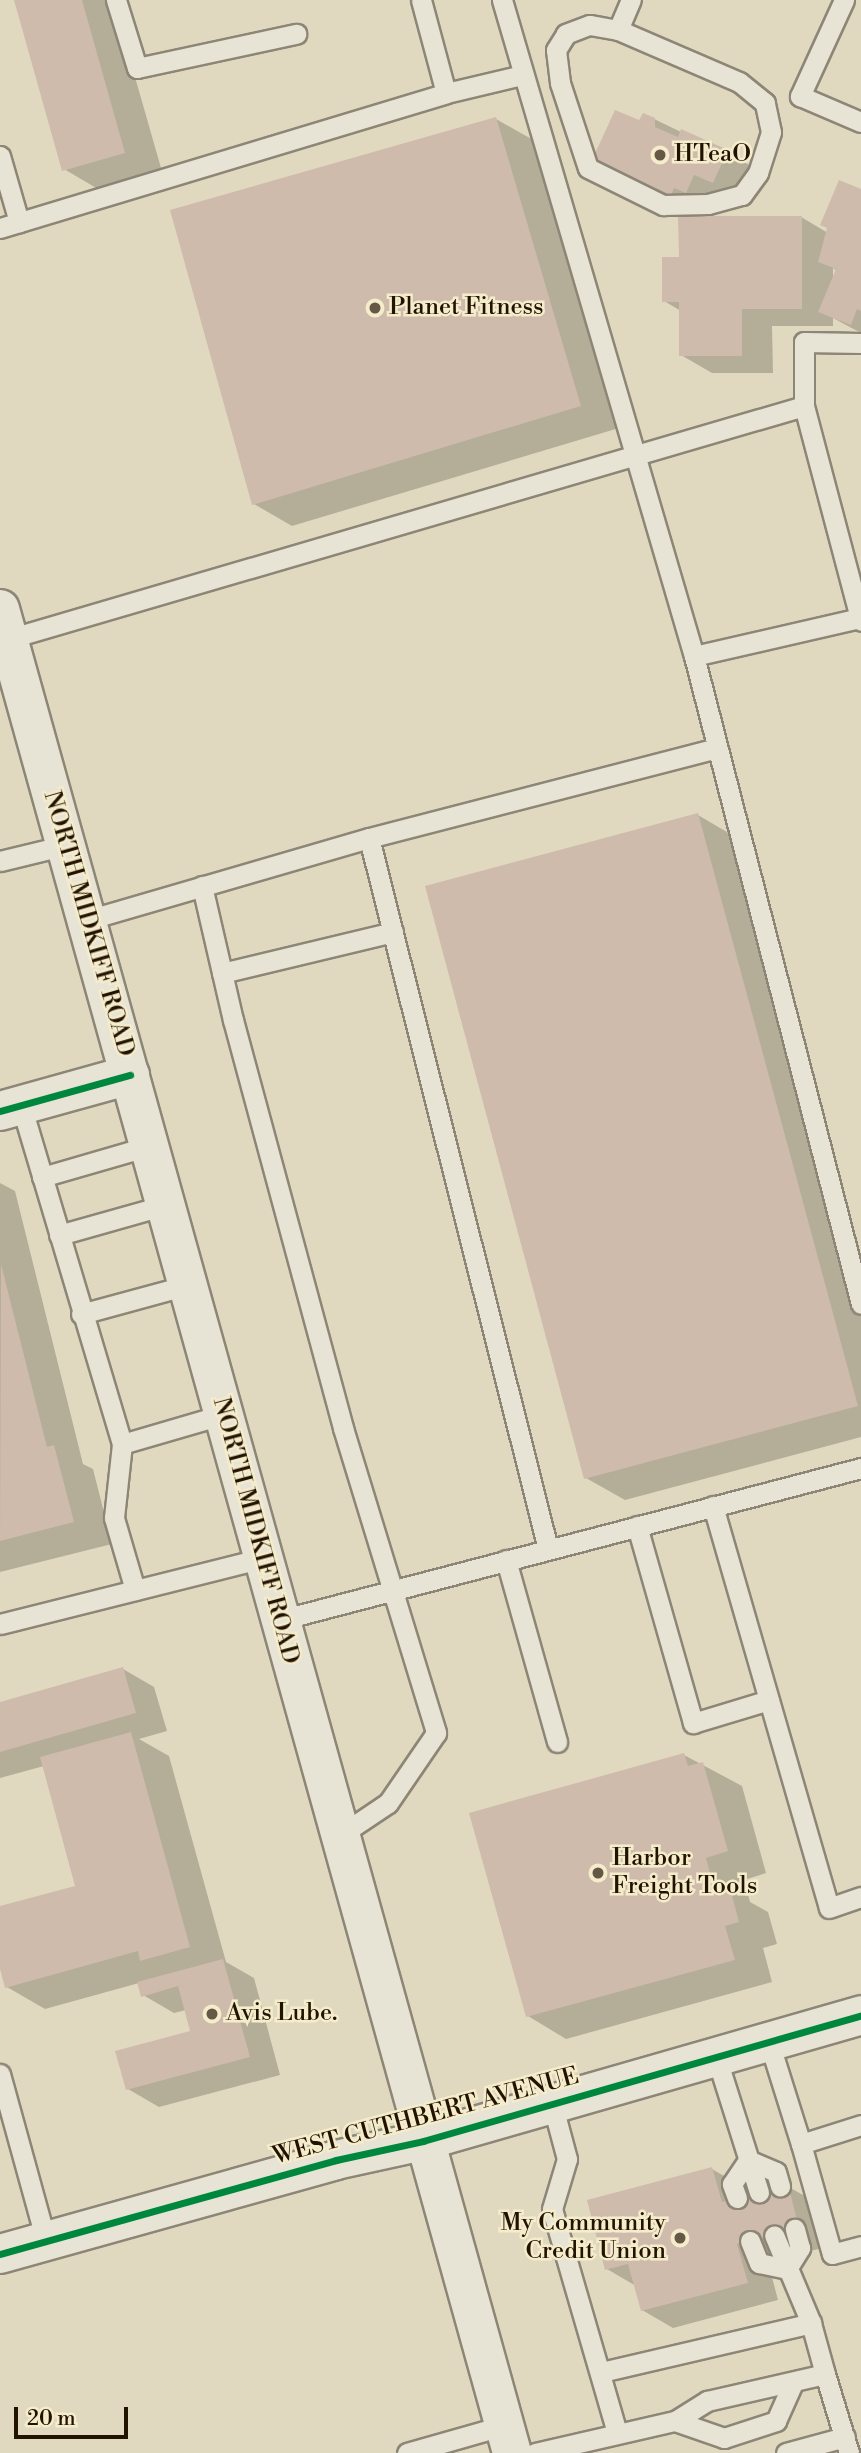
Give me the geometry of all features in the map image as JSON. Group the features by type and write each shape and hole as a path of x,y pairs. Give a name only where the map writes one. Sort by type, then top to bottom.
{"main road":[{"name":"NORTH MIDKIFF ROAD","path":"2,618 507,2439"},
{"path":"11,1108 130,1075"},
{"name":"WEST CUTHBERT AVENUE","path":"0,2254 336,2160 423,2141 861,2015"}],"lane":[{"path":"116,0 137,68 296,34"},
{"path":"421,0 446,93"},
{"path":"502,0 522,75 638,457 694,656 861,1304"},
{"path":"618,30 631,0"},
{"path":"844,0 800,96 861,122"},
{"path":"589,25 618,30 739,82 765,103 771,132 758,173 742,195 708,204 663,205 588,168 559,83 556,50 566,34 589,25"},
{"path":"0,228 446,93 522,75"},
{"path":"0,156 19,222"},
{"path":"694,656 860,619 856,571 804,406 804,342 861,343"},
{"path":"2,618 638,457 804,406"},
{"path":"87,920 369,838 716,748"},
{"path":"369,838 548,1549"},
{"path":"0,861 66,845"},
{"path":"202,886 222,973 390,1591 436,1733 388,1803 338,1836"},
{"path":"222,973 393,932"},
{"path":"11,1108 42,1177 122,1444 114,1518 135,1590"},
{"path":"42,1177 149,1146"},
{"path":"59,1235 166,1205"},
{"path":"81,1314 188,1285"},
{"path":"122,1444 222,1415"},
{"path":"280,1620 861,1468"},
{"path":"713,1506 829,1908 861,1897"},
{"path":"637,1526 693,1723 769,1700"},
{"path":"0,1624 263,1558"},
{"path":"506,1560 557,1742"},
{"path":"769,2042 832,2254 861,2246"},
{"path":"716,2056 760,2192"},
{"path":"0,2074 46,2241"},
{"path":"552,2103 566,2159 552,2209 617,2433"},
{"path":"801,2144 861,2125"},
{"path":"748,2160 776,2172 780,2186"},
{"path":"737,2197 732,2184 748,2160"},
{"path":"787,2269 800,2248 795,2229"},
{"path":"774,2235 811,2323 847,2445 786,2453"},
{"path":"750,2241 760,2263 787,2269"},
{"path":"601,2372 811,2323"},
{"path":"535,2453 675,2421 707,2401 792,2385 825,2374"},
{"path":"675,2421 724,2438 776,2421 792,2385"},
{"path":"407,2453 507,2439"}],"building":[{"path":"14,0 82,0 125,153 62,171"},
{"name":"HTeaO","path":"615,110 639,120 643,113 655,118 655,127 678,137 681,129 728,150 713,183 694,175 686,193 674,188 671,195 592,160"},
{"name":"Planet Fitness","path":"496,117 581,406 252,505 170,210"},
{"path":"839,180 861,189 861,311 857,309 851,325 818,312 836,269 818,262 827,228 820,225"},
{"path":"678,216 802,216 802,309 742,309 742,356 679,356 679,302 662,302 662,257 679,257"},
{"path":"698,813 858,1406 584,1479 425,886"},
{"path":"1,1264 47,1447 54,1445 74,1522 0,1541"},
{"path":"123,1667 136,1713 0,1752 0,1702"},
{"path":"131,1732 190,1947 140,1961 138,1951 5,1988 0,1969 0,1906 75,1886 40,1757"},
{"name":"Harbor Freight Tools","path":"684,1753 688,1766 703,1762 728,1851 706,1858 715,1892 730,1888 739,1922 725,1926 735,1960 526,2017 469,1813"},
{"name":"Avis Lube.","path":"223,1959 250,2057 126,2090 115,2051 190,2031 178,1986 141,1997 137,1982"},
{"name":"My Community Credit Union","path":"712,2167 722,2202 788,2184 799,2228 737,2244 748,2283 641,2311 628,2264 605,2270 587,2200"}],"cycle path":[{"path":"0,1111 130,1075"},
{"path":"0,2254 336,2160 423,2141 861,2015"}],"place":[{"name":"HTeaO","path":"660,155"},
{"name":"Planet Fitness","path":"375,308"},
{"name":"Harbor Freight Tools","path":"598,1873"},
{"name":"Avis Lube.","path":"212,2014"},
{"name":"My Community Credit Union","path":"680,2238"}]}
